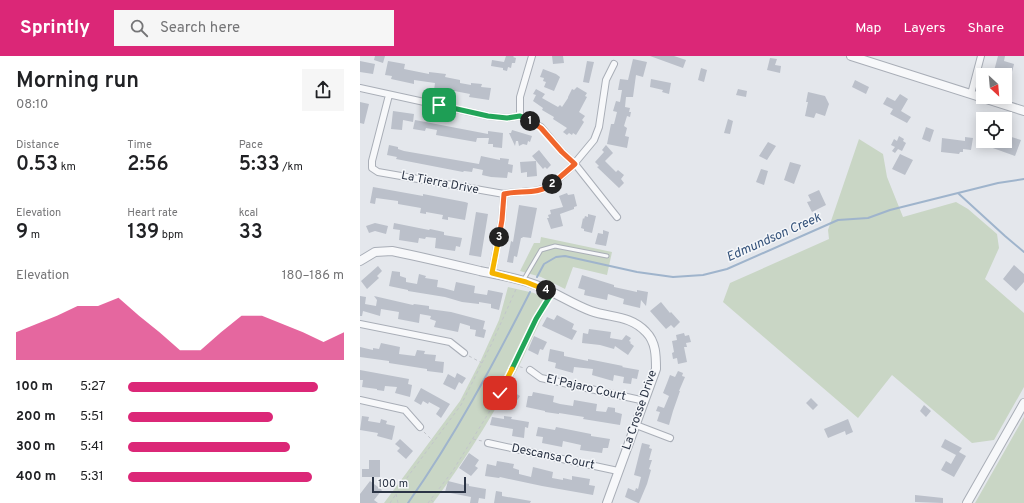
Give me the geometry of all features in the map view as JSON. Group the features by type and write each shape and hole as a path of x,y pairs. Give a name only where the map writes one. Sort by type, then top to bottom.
{"street":[{"path":"520,116 520,97 532,56"},
{"path":"851,56 1024,111"},
{"path":"971,94 981,56"},
{"name":"La Tierra Drive","path":"390,95 372,161 372,168 378,172 504,194 525,192 539,190 550,186 575,164 594,140 599,127 606,80 614,64"},
{"path":"360,88 488,116 507,118 520,116 541,128 575,164 618,217"},
{"path":"492,273 502,220 504,194"},
{"name":"La Crosse Drive","path":"360,261 375,252 392,251 492,273 537,285 575,305 593,312 624,318 639,325 647,333 652,342 656,355 656,369 607,503"},
{"path":"360,324 450,342 464,353"},
{"name":"El Pajaro Court","path":"530,370 541,378 645,401"},
{"path":"360,400 405,410 420,427"},
{"path":"967,503 1024,402"},
{"path":"636,425 670,438"},
{"name":"Descansa Court","path":"488,443 618,471"}],"lane":[{"path":"523,281 541,250 555,246 607,256"}],"path":[{"path":"390,503 433,441 461,405 512,300 516,288 523,281"},
{"path":"428,503 452,472 473,439 500,393 536,319 552,293"},
{"path":"464,353 482,363"},
{"path":"513,365 530,370"},
{"path":"420,427 433,441"},
{"path":"473,439 488,443"},
{"path":"396,493 398,503"},
{"path":"431,500 435,503"}],"green space":[{"path":"859,139 883,154 887,177 903,217 956,202 968,209 997,234 999,248 985,279 1024,313 1024,387 994,440 972,443 892,375 858,418 723,302 730,283 829,239 828,230"},
{"path":"541,237 612,252 607,275 573,267 565,289 541,277 520,271 534,243 540,243"},
{"path":"508,287 534,293 550,302 500,402 468,453 433,503 384,503 460,401 499,320"},
{"path":"1024,417 1024,503 975,503"}],"building":[{"path":"375,56 385,56 383,63 374,60"},
{"path":"506,56 514,56 513,57 516,58 515,63 512,63 511,68 508,67 507,71 503,70 503,68 491,66 492,60 504,62"},
{"path":"552,56 563,56 564,63 553,64"},
{"path":"650,56 674,56 686,60 683,68"},
{"path":"998,56 1005,56 1004,61 1014,64 1012,72 1012,68 995,68"},
{"path":"770,58 777,59 775,65 781,66 780,73 767,70"},
{"path":"633,59 647,62 643,77 636,75 633,97 626,97 625,107 630,108 629,112 631,112 630,117 627,116 624,126 627,128 625,136 629,137 627,148 607,144 611,124 614,124 617,112 613,111 616,101 620,102 622,90 618,90 620,79 628,80"},
{"path":"360,61 375,64 373,74 360,72"},
{"path":"388,61 405,64 404,69 429,74 429,72 446,74 445,77 460,80 460,83 471,85 471,83 482,84 481,87 491,88 489,100 469,97 470,94 444,89 444,91 434,90 435,83 414,80 414,84 391,79 392,76 385,75"},
{"path":"587,61 594,62 589,83 583,82"},
{"path":"701,68 707,70 704,82 698,80"},
{"path":"543,69 560,77 554,91 544,87 546,82 543,81 544,78 540,77"},
{"path":"651,79 671,83 669,94 662,92 663,90 650,87"},
{"path":"855,80 869,87 866,94 852,87"},
{"path":"577,87 587,93 585,96 587,97 579,112 585,116 582,120 584,122 576,135 569,133 567,135 563,132 567,128 553,119 554,117 542,110 543,108 533,101 536,95 533,94 536,89 545,94 542,98 558,107 560,105 562,107 572,89 574,90"},
{"path":"738,89 747,91 746,97 736,95"},
{"path":"808,92 825,96 829,104 825,116 816,113 814,118 805,116 808,102 806,102"},
{"path":"900,94 908,99 901,111 911,117 907,123 890,114 893,109 883,104 887,97 895,101"},
{"path":"360,102 369,104 364,124 360,123"},
{"path":"393,111 414,114 413,122 403,120 402,130 391,129"},
{"path":"728,119 733,121 730,134 724,133"},
{"path":"415,120 488,134 488,131 503,133 502,148 493,147 493,144 488,144 489,138 477,138 476,142 436,135 437,130 426,128 425,131 413,129"},
{"path":"926,127 934,130 930,142 922,139"},
{"path":"512,130 532,136 530,142 528,141 527,145 523,144 519,146 518,141 516,141 515,146 509,133 511,133"},
{"path":"899,136 904,139 903,141 906,143 902,151 898,149 895,153 892,151 895,147 891,145 894,139 897,141"},
{"path":"965,137 973,138 971,150 963,149 963,152 960,152 959,154 941,152 942,138 965,141"},
{"path":"1012,137 1021,140 1015,156 993,148 1012,148"},
{"path":"768,142 776,146 767,160 759,156"},
{"path":"389,145 398,147 398,149 404,151 479,164 481,156 500,160 500,158 509,159 508,164 513,165 512,173 508,172 507,178 491,177 482,175 483,170 473,168 472,172 463,172 396,159 397,157 387,155"},
{"path":"606,145 613,153 605,161 616,172 618,170 624,175 621,179 624,183 619,188 597,167 599,166 595,162 604,152 602,150"},
{"path":"539,150 551,165 547,169 545,167 543,169 532,156"},
{"path":"900,154 913,160 905,175 892,169"},
{"path":"536,161 537,176 527,177 527,172 521,173 520,162"},
{"path":"790,162 801,165 794,184 784,180"},
{"path":"761,169 768,171 764,185 756,182"},
{"path":"373,187 423,196 423,194 468,203 465,220 448,217 448,220 442,219 443,215 426,212 426,214 420,213 421,208 398,204 398,201 376,198 375,204 370,203"},
{"path":"819,190 826,205 812,212 807,202 811,201 808,195"},
{"path":"567,193 568,195 574,194 577,206 574,207 574,209 560,214 563,226 551,229 547,218 549,218 548,215 551,214 550,210 563,207 559,196"},
{"path":"519,205 537,208 531,238 521,238 517,257 514,256 513,263 507,262 511,241 513,242"},
{"path":"476,212 488,214 481,257 469,255"},
{"path":"588,214 596,216 592,233 584,231 584,229 581,228 583,218 584,219 585,216 588,217"},
{"path":"375,223 388,226 386,234 375,231 369,233 366,226"},
{"path":"394,223 444,232 444,235 462,238 460,247 456,246 455,251 435,248 436,238 419,238 418,243 399,240 400,230 393,229"},
{"path":"603,230 609,232 606,246 595,244 598,233 603,234"},
{"path":"1014,265 1024,274 1024,282 1016,291 1003,279"},
{"path":"378,266 382,271 377,276 379,278 367,289 361,281"},
{"path":"392,271 400,272 400,276 406,278 406,282 417,284 419,274 426,276 425,278 438,280 437,287 454,291 456,282 475,286 474,293 487,295 488,290 503,293 499,310 491,308 491,304 462,302 445,297 408,291 389,286"},
{"path":"582,275 614,285 614,287 637,292 637,290 648,292 646,306 641,300 640,308 623,304 624,299 608,294 607,300 584,295 585,290 578,288"},
{"path":"360,296 366,297 365,304 376,306 377,300 374,296 413,305 429,306 429,309 451,312 485,321 483,329 486,330 484,338 475,336 476,330 470,329 470,326 460,323 458,332 434,327 436,321 430,319 431,316 420,314 419,323 398,319 399,312 381,309 380,316 363,311 362,316 360,316"},
{"path":"661,302 680,322 674,328 671,325 666,329 650,311"},
{"path":"557,315 574,324 572,329 577,331 572,340 542,326 547,317 554,320"},
{"path":"589,329 611,332 610,338 622,340 626,335 631,338 629,341 634,346 628,355 615,346 614,349 600,345 582,343 583,333 588,334"},
{"path":"684,333 685,336 689,335 691,342 686,343 687,347 684,347 687,362 678,364 677,358 673,359 672,353 674,352 672,341 677,340 676,335"},
{"path":"534,336 547,342 543,350 540,349 538,355 528,350"},
{"path":"381,343 400,347 399,354 415,356 417,350 425,351 424,354 436,355 435,361 444,362 443,373 389,363 389,361 360,357 360,347 373,350 373,348 379,349"},
{"path":"550,349 564,352 564,356 588,361 588,359 639,370 637,379 632,378 631,384 623,383 624,377 614,375 613,381 592,375 593,369 574,367 573,373 555,368 556,363 548,361"},
{"path":"360,370 409,379 408,384 412,385 410,397 395,393 397,387 385,386 384,391 362,387 363,380 360,380"},
{"path":"678,371 683,373 682,376 685,377 679,391 669,425 657,421 660,412 656,411 658,406 664,408 669,396 663,393 670,375 675,377"},
{"path":"457,373 466,378 462,384 459,382 455,390 443,384 448,374 455,378"},
{"path":"511,385 517,389 515,393 520,396 514,405 503,398"},
{"path":"421,388 450,404 441,418 436,414 440,408 429,402 428,404 423,401 421,405 414,401"},
{"path":"533,392 554,396 553,402 560,404 573,406 574,400 597,404 596,411 606,412 608,407 615,408 615,412 622,414 620,425 583,419 584,417 545,412 526,407 528,396 532,396"},
{"path":"811,398 818,405 813,410 806,403"},
{"path":"924,405 931,411 926,417 920,411"},
{"path":"362,416 369,417 368,421 380,423 381,419 387,421 386,424 395,426 392,440 377,436 378,433 360,430"},
{"path":"504,416 512,417 511,419 529,422 528,428 525,427 524,438 512,436 513,429 490,425 492,417 504,419"},
{"path":"848,419 853,432 846,435 845,431 828,438 824,429"},
{"path":"538,427 555,430 556,427 610,439 608,448 603,448 602,453 580,450 581,445 563,441 562,447 542,443 543,437 536,436"},
{"path":"400,439 413,451 406,459 397,451 400,448 395,444"},
{"path":"945,439 962,448 959,452 966,456 954,477 941,470 946,461 951,464 956,455 941,447"},
{"path":"642,443 650,445 649,448 652,449 649,460 652,460 647,484 638,503 625,497 628,488 635,491 636,488 638,489 641,477 634,475"},
{"path":"469,453 479,460 475,466 478,468 471,476 459,468"},
{"path":"369,460 380,460 380,477 362,477 362,469 369,469"},
{"path":"497,461 514,464 513,468 519,470 519,474 531,477 533,467 553,472 552,478 572,480 572,476 590,479 589,485 595,486 593,495 500,477 485,476 487,464 496,466"},
{"path":"370,481 382,490 374,500 378,503 360,503 360,494"},
{"path":"448,481 464,485 464,483 469,484 469,486 486,489 485,499 479,498 478,503 470,503 471,497 445,492"},
{"path":"496,491 502,492 502,496 531,501 530,503 494,503"},
{"path":"915,495 943,498 943,503 915,502"}],"waterway":[{"name":"Edmundson Creek","path":"537,277 544,264 556,257 565,256 637,272 673,277 703,275 727,269 838,220 868,218 890,210 998,183 1024,179"},
{"path":"959,194 1024,252"},
{"name":"Edmundson Creek","path":"408,503 458,426 530,292"}],"route":[{"path":"439,105 488,116 507,118 520,116 541,128 562,152 575,164 550,186 539,190 504,194 502,220 492,273 537,285 552,293 528,334 500,393"}]}
